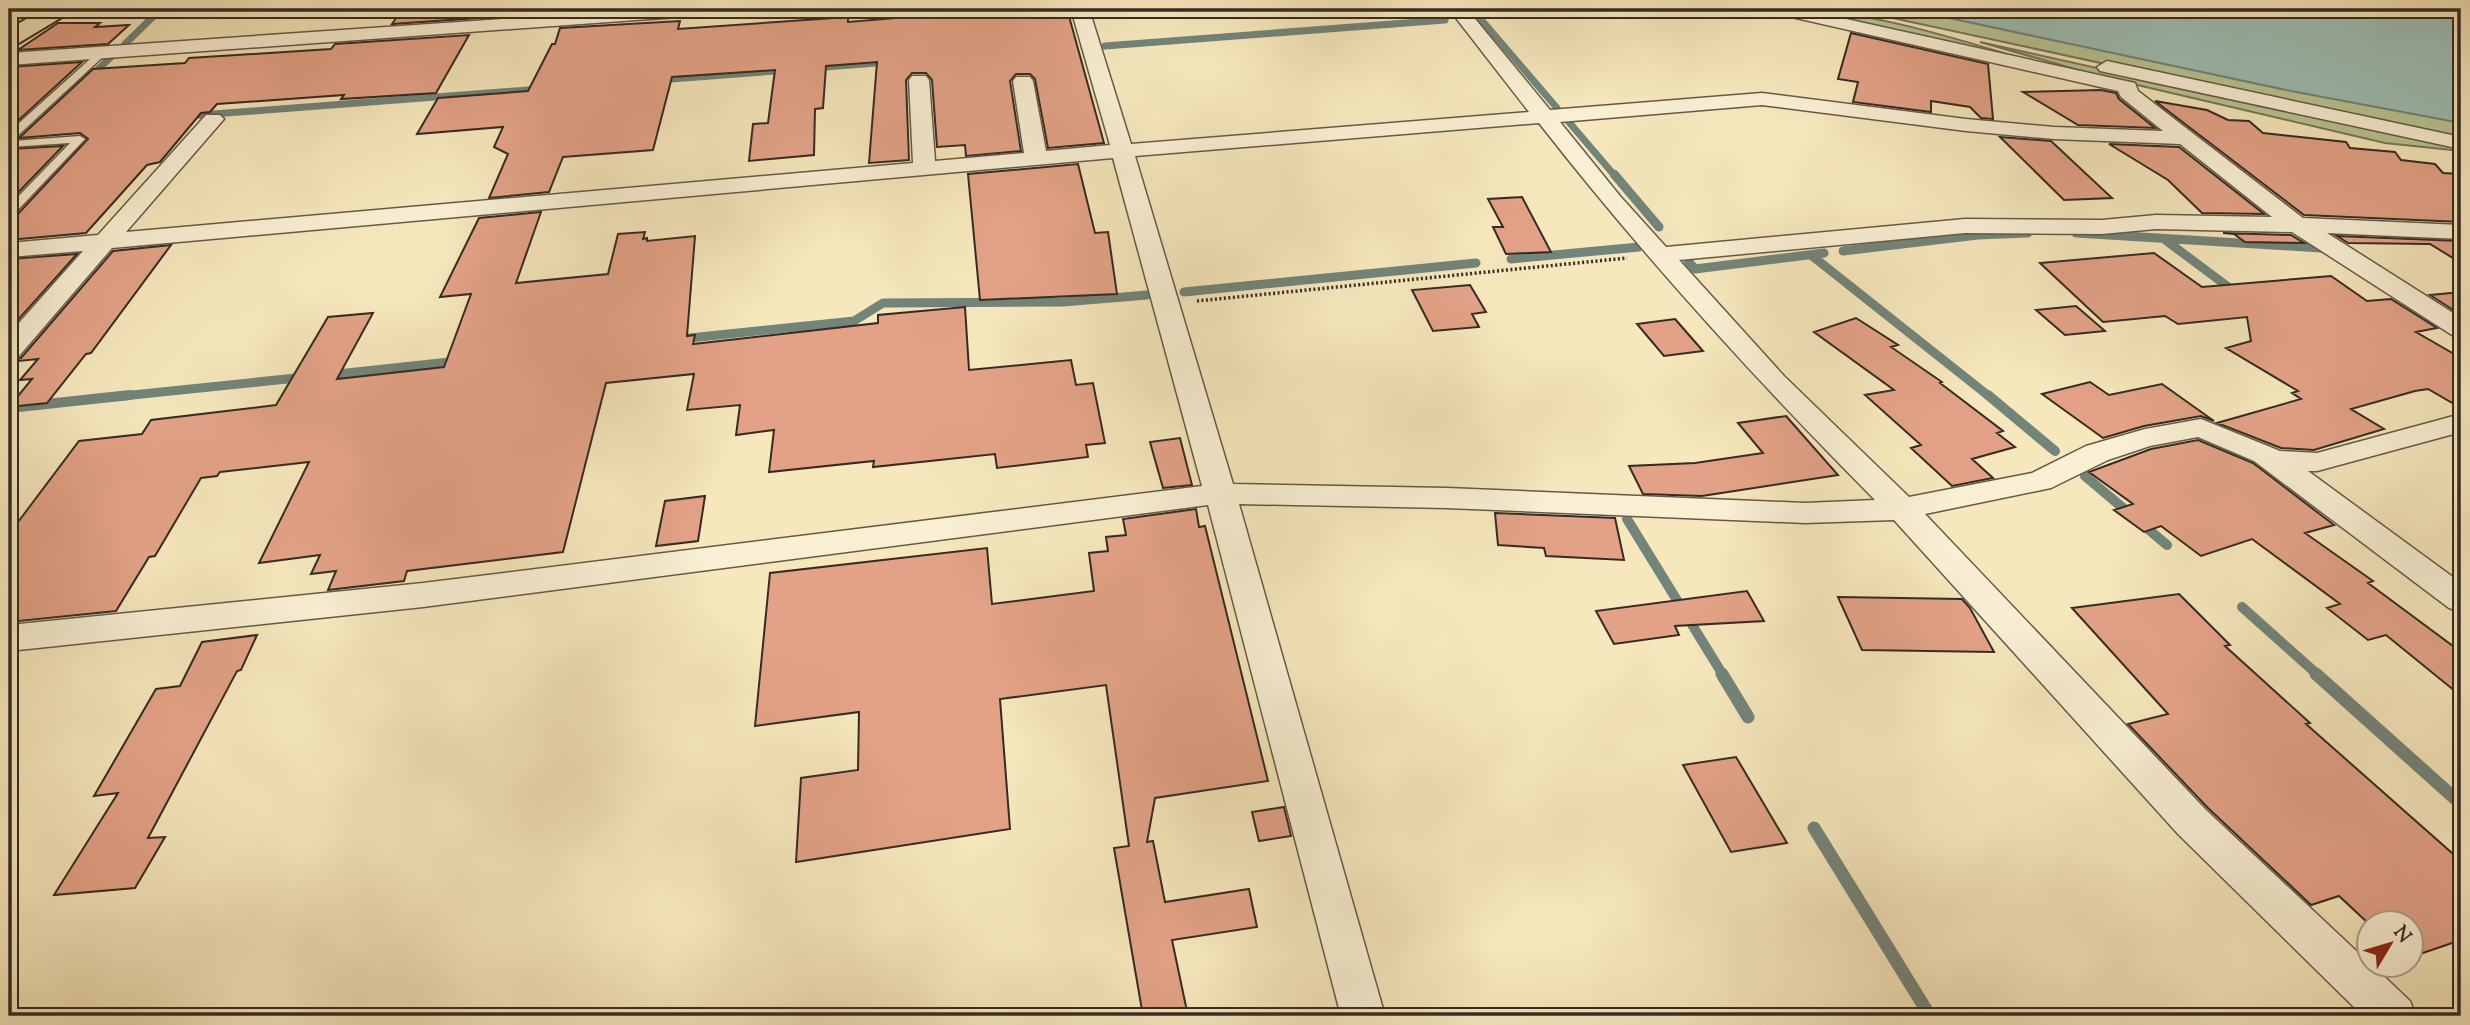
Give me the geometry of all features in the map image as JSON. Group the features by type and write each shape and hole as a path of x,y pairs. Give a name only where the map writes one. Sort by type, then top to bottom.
{"highway":[{"path":"9,39 59,9"}],"street":[{"path":"9,59 720,9"},
{"path":"1080,9 1120,151 1168,304 1363,1016"},
{"path":"1458,9 1612,201 1774,382 1902,509 2192,822 2394,1016"},
{"path":"1778,9 2398,148 2461,154"},
{"path":"1839,9 2461,143"},
{"path":"1948,32 1978,44 2128,87"},
{"path":"919,80 924,169"},
{"path":"1023,81 1036,159"},
{"path":"2128,87 2128,93 2297,225 2461,328"},
{"path":"9,250 1120,151 1762,99 1966,125 2054,133 2186,138"},
{"path":"9,350 214,119"},
{"path":"1658,255 1965,226 2102,227 2157,222 2461,232"},
{"path":"2274,460 2317,462 2461,423"},
{"path":"9,638 423,595 1219,494 1447,498 1805,513 1902,509 2040,481 2097,453 2145,438 2201,428 2265,454 2461,600"}],"lane":[{"path":"9,138 103,53"},
{"path":"9,144 80,139 9,213"}],"path":[{"path":"1168,304 1658,255"}],"green space":[{"path":"1785,9 1854,15 1889,22 2060,70"},
{"path":"1851,9 1954,9 2461,114 2461,137 2374,122"},
{"path":"1980,42 2388,133 2461,146 2461,151 2385,143 2103,77"}],"water":[{"path":"1907,9 2461,9 2461,123 2291,91"}],"building":[{"path":"402,9 485,9 479,18 392,24"},
{"path":"1006,9 1067,9 1104,143 1048,148 1035,79 1030,74 1016,74 1010,81 1021,151 966,156 965,145 937,147 932,80 926,73 912,73 906,80 909,160 869,163 877,62 826,66 823,108 815,109 814,155 749,161 753,124 768,123 775,70 672,77 653,150 563,157 549,192 489,198 508,154 494,147 503,127 417,134 438,98 528,91 552,44 555,44 560,28 680,21 678,29 848,17 848,22"},
{"path":"58,23 100,23 95,27 129,25 108,44 18,50"},
{"path":"1851,33 1988,64 1993,119 1981,118 1970,107 1931,101 1931,112 1853,102 1858,82 1838,79"},
{"path":"469,35 436,93 341,99 344,95 217,104 210,112 201,113 160,162 147,165 86,233 9,240 9,218 15,217 88,139 80,133 19,138 93,69 185,63 189,58 331,49 335,44"},
{"path":"82,62 9,129 9,67"},
{"path":"2101,90 2116,93 2119,99 2155,128 2078,125 2023,92"},
{"path":"2155,101 2207,110 2228,120 2249,121 2263,133 2346,142 2350,148 2395,152 2401,160 2435,164 2443,173 2461,174 2461,222 2304,215"},
{"path":"2000,137 2051,141 2112,198 2064,200"},
{"path":"2109,144 2179,147 2264,214 2202,213 2168,180"},
{"path":"63,146 9,202 9,149"},
{"path":"1078,164 1095,233 1108,232 1117,294 980,300 968,174"},
{"path":"1522,197 1551,252 1506,254 1493,227 1503,227 1488,199"},
{"path":"541,212 516,283 608,274 618,234 645,232 643,239 647,238 647,241 695,236 687,336 695,335 693,344 878,323 878,315 965,307 969,370 1071,360 1076,385 1093,383 1105,443 1086,445 1088,457 997,468 995,454 873,467 874,461 769,472 774,430 736,435 740,405 687,410 694,374 606,383 563,552 407,571 404,581 328,590 336,571 311,574 320,555 259,563 309,462 220,472 217,476 201,478 155,556 149,557 116,611 9,622 9,534 79,441 142,434 151,420 276,405 328,317 373,313 337,379 444,367 471,294 440,297 479,218"},
{"path":"2223,233 2291,235 2304,243 2245,242 2234,234"},
{"path":"2337,236 2461,241 2461,263 2430,244 2348,243"},
{"path":"171,245 91,353 86,354 47,403 9,407 32,379 20,380 38,359 9,360 21,358 113,251"},
{"path":"2154,253 2202,287 2331,276 2367,301 2391,299 2437,328 2416,332 2461,358 2461,408 2428,389 2351,409 2384,429 2314,450 2281,448 2217,423 2301,399 2292,393 2298,391 2226,348 2251,341 2247,317 2178,324 2165,316 2103,322 2040,263"},
{"path":"77,254 9,330 9,259"},
{"path":"1470,285 1486,312 1472,314 1479,327 1433,331 1412,290"},
{"path":"2461,292 2461,315 2430,295"},
{"path":"2076,306 2105,331 2065,335 2036,310"},
{"path":"1856,318 1898,345 1891,347 1942,382 1940,383 2003,431 1997,433 2015,447 1972,459 1993,478 1952,486 1911,448 1921,445 1865,395 1894,390 1814,332"},
{"path":"1675,319 1703,351 1664,356 1637,324"},
{"path":"2090,382 2109,395 2162,384 2214,421 2201,416 2144,426 2103,438 2042,394"},
{"path":"1786,416 1838,475 1702,496 1643,494 1629,466 1695,463 1763,453 1738,423"},
{"path":"1180,438 1192,485 1163,488 1150,442"},
{"path":"2198,440 2253,463 2334,525 2305,533 2373,581 2368,583 2461,652 2461,696 2386,635 2368,640 2327,608 2340,604 2252,539 2201,556 2161,526 2144,532 2114,510 2133,504 2089,472 2151,449"},
{"path":"705,496 698,541 656,546 665,501"},
{"path":"1196,509 1199,527 1205,526 1268,781 1155,798 1147,842 1153,841 1165,902 1249,889 1257,927 1172,940 1188,1016 1143,1016 1114,848 1129,846 1106,685 1000,699 1010,829 796,862 801,778 858,770 859,712 755,726 770,573 987,548 992,604 1094,591 1089,553 1108,551 1106,537 1126,535 1123,519"},
{"path":"1495,513 1615,518 1624,560 1546,556 1544,548 1498,545"},
{"path":"1747,591 1764,621 1675,626 1679,635 1614,644 1596,611"},
{"path":"2179,594 2230,645 2225,646 2310,723 2306,724 2461,861 2461,940 2424,953 2424,909 2354,910 2339,896 2311,905 2208,808 2128,724 2168,714 2072,608"},
{"path":"1838,597 1962,599 1970,608 1994,652 1862,650"},
{"path":"257,635 241,670 237,671 148,838 165,837 135,888 54,895 118,793 94,796 156,689 180,686 202,642"},
{"path":"1736,757 1787,843 1731,852 1683,765"},
{"path":"1284,807 1291,836 1259,841 1252,812"}],"waterway":[{"path":"125,44 161,9"},
{"path":"1472,9 1557,108"},
{"path":"1105,46 1445,20"},
{"path":"90,77 111,57"},
{"path":"812,68 890,62"},
{"path":"658,80 789,70"},
{"path":"187,116 541,89"},
{"path":"1568,121 1615,176"},
{"path":"9,155 25,140"},
{"path":"1614,174 1659,227"},
{"path":"1843,251 1978,235 2028,233"},
{"path":"2076,233 2321,248"},
{"path":"2164,239 2235,292"},
{"path":"1511,259 1639,247"},
{"path":"1688,261 1695,269 1824,253"},
{"path":"1811,255 1990,397"},
{"path":"1184,292 1476,263"},
{"path":"680,339 854,321 883,303 1063,302 1147,295"},
{"path":"328,375 459,361"},
{"path":"113,397 306,377"},
{"path":"9,408 130,395"},
{"path":"1988,395 2055,451"},
{"path":"2085,476 2167,545"},
{"path":"1627,519 1723,675"},
{"path":"2242,607 2318,675"},
{"path":"1722,674 1748,717"},
{"path":"2316,674 2461,804"},
{"path":"1814,828 1930,1016"}]}
